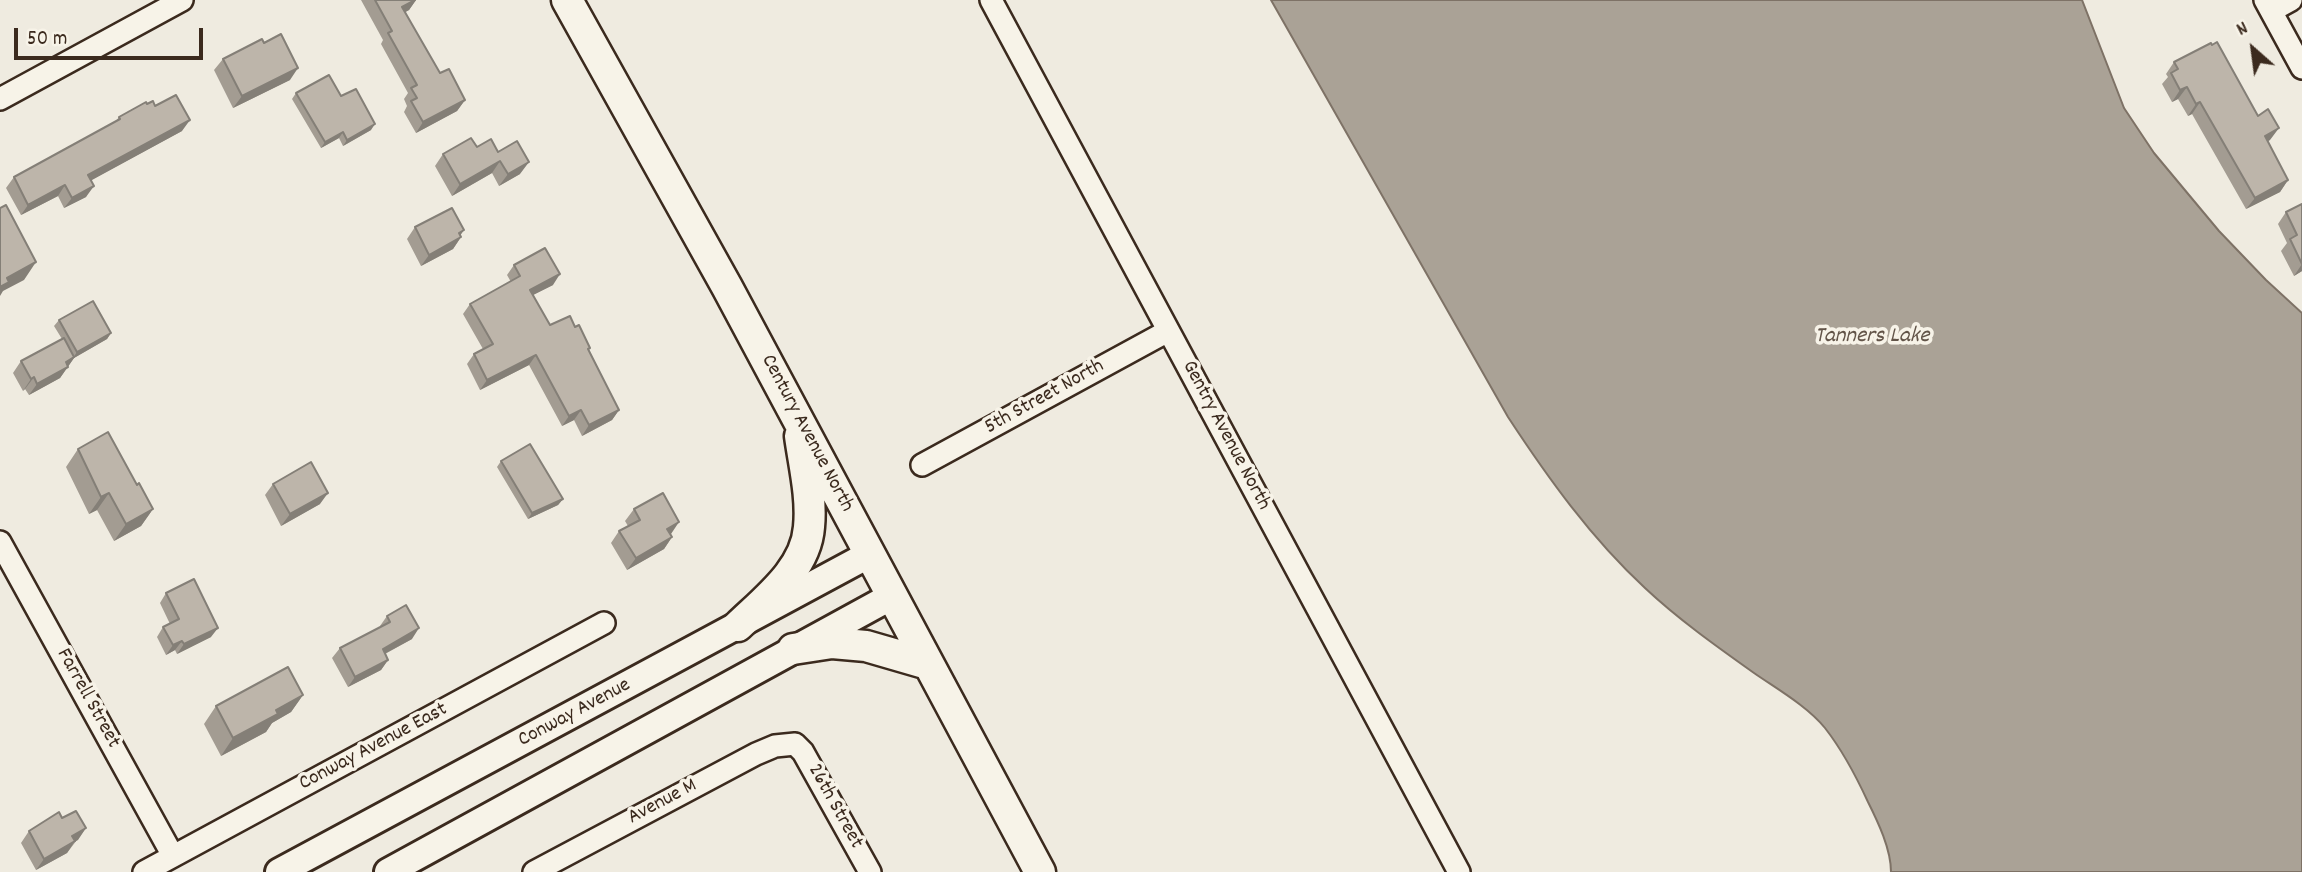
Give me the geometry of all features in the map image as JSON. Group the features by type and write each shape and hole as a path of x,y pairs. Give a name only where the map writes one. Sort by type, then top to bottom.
{"main road":[{"name":"Century Avenue North","path":"567,0 727,287 1040,872"},
{"path":"738,626 788,576 798,562 808,539 810,516 797,418"},
{"path":"793,649 832,643 866,646 928,664"}],"street":[{"path":"0,99 182,0"},
{"name":"Gentry Avenue North","path":"991,0 1459,872"},
{"path":"2291,0 2268,5 2302,68"},
{"name":"5th Street North","path":"922,465 1168,331"},
{"name":"Farrell Street","path":"0,542 173,856"},
{"name":"Conway Avenue","path":"279,872 870,554"},
{"path":"388,872 892,596"},
{"name":"Conway Avenue East","path":"144,872 604,623"},
{"name":"Avenue M","path":"534,872 756,754 775,746 795,744"},
{"name":"26th Street","path":"795,744 803,752 870,872"}],"water":[{"name":"Tanners Lake","path":"1271,0 2082,0 2124,108 2154,153 2219,231 2302,313 2302,872 1891,872 1886,845 1876,818 1849,764 1825,728 1801,705 1698,632 1645,588 1588,528 1539,462 1508,417"}],"building":[{"path":"375,0 415,0 402,7 440,73 449,69 465,100 423,122 411,101 417,98 411,88 417,85 388,33 392,31"},
{"path":"281,34 298,68 242,96 223,59 262,39 264,43"},
{"path":"2217,42 2258,116 2268,109 2279,128 2265,136 2288,180 2255,198 2200,102 2196,104 2187,87 2180,90 2171,73 2178,69 2174,62"},
{"path":"329,75 341,96 356,89 375,124 347,140 343,132 325,142 296,93"},
{"path":"176,95 190,120 88,175 94,186 72,198 65,185 28,205 14,177 146,102 147,104 153,101 155,106"},
{"path":"471,138 477,147 491,139 498,152 517,141 529,162 508,174 500,161 460,184 443,154"},
{"path":"2302,204 2302,264 2290,239 2297,235 2286,212"},
{"path":"6,205 36,262 7,278 9,282 0,287 0,208"},
{"path":"452,208 464,230 459,233 461,237 429,255 415,227"},
{"path":"545,248 560,274 530,290 550,325 570,316 575,327 579,325 619,410 589,425 581,410 569,416 536,355 487,380 474,354 493,344 470,304 520,276 514,265"},
{"path":"93,301 111,333 77,352 59,320"},
{"path":"64,338 74,357 66,362 68,367 37,384 21,361"},
{"path":"108,432 153,509 126,524 109,493 101,497 78,449"},
{"path":"530,444 563,499 532,513 501,461"},
{"path":"311,462 328,493 290,514 273,484"},
{"path":"663,493 679,522 667,529 672,537 636,558 619,531 640,520 634,509"},
{"path":"194,579 218,628 184,644 182,641 173,645 163,627 179,619 166,593"},
{"path":"406,605 419,628 383,649 388,660 355,677 340,648 390,622 387,616"},
{"path":"288,667 303,695 276,710 278,714 233,738 216,706"},
{"path":"76,811 86,828 72,836 75,841 44,859 29,831 59,812 62,818"}]}
